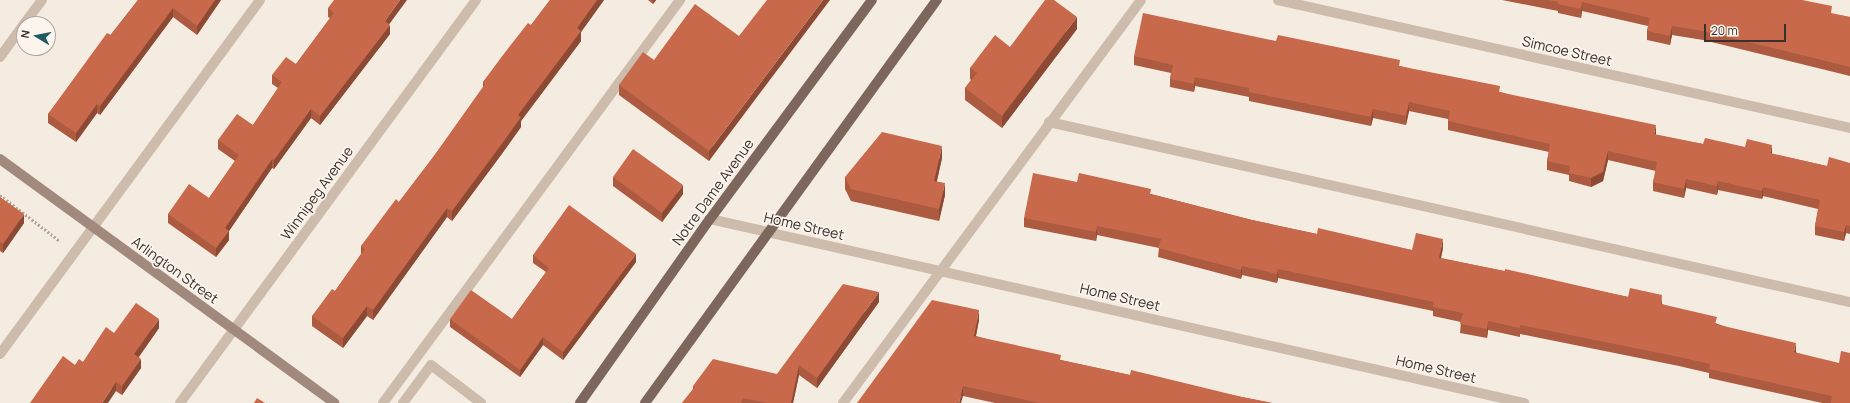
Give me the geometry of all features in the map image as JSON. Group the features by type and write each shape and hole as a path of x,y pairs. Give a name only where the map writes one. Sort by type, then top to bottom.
{"main road":[{"name":"Notre Dame Avenue","path":"580,403 710,219 872,0"},
{"path":"645,403 770,233 937,0"},
{"name":"Arlington Street","path":"0,159 335,403"}],"street":[{"path":"30,16 42,0"},
{"path":"0,354 260,0"},
{"name":"Winnipeg Avenue","path":"180,403 476,0"},
{"path":"382,403 680,0"},
{"path":"843,403 1141,0"},
{"name":"Simcoe Street","path":"1278,0 1850,128"},
{"path":"0,57 16,35"},
{"path":"1050,122 1850,302"},
{"name":"Home Street","path":"710,219 1524,403"},
{"path":"403,403 431,365 481,403"}],"path":[{"path":"0,195 75,252"}],"building":[{"path":"138,0 215,0 197,26 173,8 100,106 97,104 76,133 48,114 107,33 111,35"},
{"path":"334,0 400,0 385,21 390,25 320,116 311,109 274,160 272,159 225,228 229,231 216,248 168,214 189,184 209,198 239,155 218,140 237,114 253,125 282,82 272,75 286,57 296,64 334,13 328,8"},
{"path":"550,0 597,0 577,28 581,31 518,115 521,117 452,211 447,208 373,310 367,306 343,338 312,316 332,289 335,291 365,249 361,246 396,199 399,202 434,156 485,84 483,82 503,55 528,23 531,25"},
{"path":"767,0 823,0 709,151 619,85 643,52 654,60 695,4 739,36"},
{"path":"1045,0 1054,0 1077,17 1002,116 965,88 977,73 970,68 995,35 1010,47"},
{"path":"1548,0 1802,0 1832,6 1831,13 1850,17 1850,67 1703,31 1672,26 1670,36 1647,31 1650,18 1582,2 1581,9 1558,4 1558,2"},
{"path":"1143,13 1276,41 1278,35 1400,60 1399,66 1500,86 1499,92 1656,125 1654,134 1703,144 1705,138 1745,147 1747,139 1772,145 1770,153 1827,166 1829,157 1850,163 1850,226 1846,225 1844,232 1815,226 1820,200 1763,187 1762,191 1718,181 1717,186 1686,179 1684,189 1653,182 1657,162 1608,151 1603,172 1591,178 1569,173 1570,166 1547,161 1550,144 1448,121 1450,111 1409,102 1406,116 1373,109 1371,117 1249,92 1249,88 1195,77 1194,84 1170,79 1173,65 1134,56"},
{"path":"882,132 942,146 934,181 945,183 939,209 851,189 845,177"},
{"path":"633,149 683,185 662,213 613,177"},
{"path":"1033,173 1077,182 1079,173 1151,189 1150,194 1252,220 1317,234 1318,228 1412,250 1416,233 1443,239 1439,258 1505,271 1505,269 1628,297 1630,288 1662,295 1661,304 1717,317 1715,324 1796,343 1794,352 1839,363 1841,351 1850,353 1850,403 1831,403 1832,396 1709,369 1710,364 1679,357 1520,325 1520,328 1488,321 1487,329 1460,324 1463,313 1433,307 1434,302 1278,269 1277,274 1242,266 1241,270 1158,248 1161,239 1097,226 1096,232 1024,218"},
{"path":"0,197 24,214 3,244 0,242"},
{"path":"569,205 636,254 563,352 543,337 520,370 450,319 471,290 512,319 549,268 533,255"},
{"path":"843,284 879,292 817,378 799,365 791,403 767,403 743,398 741,403 682,403 695,387 693,386 713,359 777,374"},
{"path":"932,300 979,310 974,336 1061,355 1060,360 1130,375 1131,370 1272,403 1040,403 963,386 959,403 857,403"},
{"path":"136,303 159,319 134,354 141,359 122,386 116,382 102,403 30,403 63,356 75,365 79,359 83,362 106,327 114,333"},
{"path":"257,398 265,403 254,403"}]}
